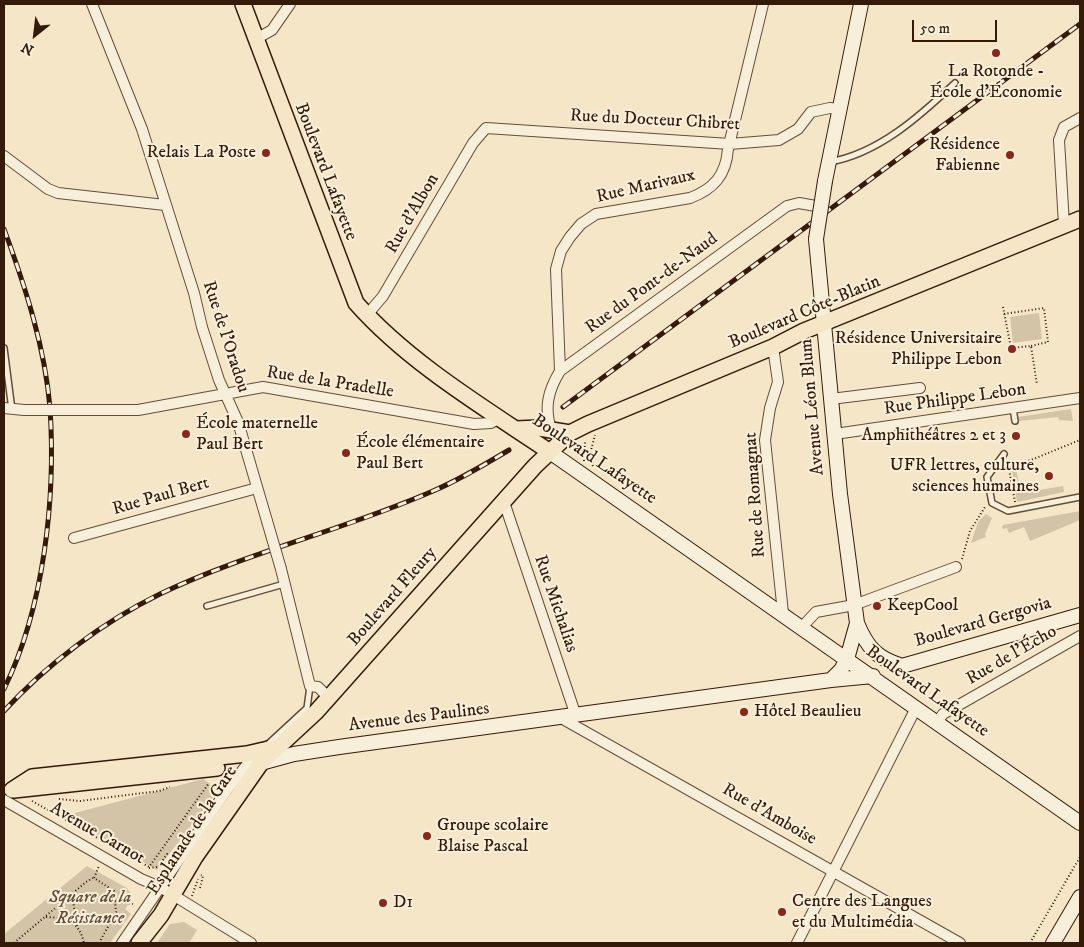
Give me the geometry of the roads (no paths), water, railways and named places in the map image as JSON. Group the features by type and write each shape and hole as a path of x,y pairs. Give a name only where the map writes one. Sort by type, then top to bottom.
{"main road":[{"name":"Boulevard Lafayette","path":"242,4 350,290 356,303 388,337 516,430 585,475 1080,823"},
{"name":"Avenue Léon Blum","path":"847,659 857,623 834,434 816,239 820,206 861,4"},
{"name":"Boulevard Côte-Blatin","path":"550,452 570,433 824,323 1080,219"},
{"path":"516,430 539,428 570,433"},
{"name":"Boulevard Fleury","path":"255,760 281,746 329,698 550,452"},
{"name":"Boulevard Gergovia","path":"857,623 868,646 878,655 902,666 1080,615"},
{"path":"831,680 841,670 847,659"},
{"name":"Avenue des Paulines","path":"7,793 32,777 255,760 831,680 873,676"},
{"name":"Esplanade de la Gare","path":"139,943 173,895 255,760"},
{"path":"1053,943 1080,896"}],"street":[{"name":"Rue de l'Oradou","path":"92,4 142,129 194,293 202,328 238,422 267,521 310,687"},
{"path":"256,39 272,30 290,4"},
{"name":"Rue Marivaux","path":"560,371 556,269 560,251 581,224 596,214 690,198 702,194 721,177 727,163 764,4"},
{"name":"Rue du Docteur Chibret","path":"486,128 730,144 779,140 798,129 811,112 830,108 840,109"},
{"path":"1064,225 1060,185 1060,133 1068,123 1080,118"},
{"name":"Rue d'Albon","path":"367,315 383,296 474,143 486,128"},
{"path":"4,156 48,189 58,193 165,205"},
{"name":"Rue du Pont-de-Naud","path":"552,430 548,419 547,397 560,371 787,206 799,203 820,206"},
{"name":"Rue de Romagnat","path":"773,346 778,382 770,408 765,440 783,613"},
{"name":"Rue de la Pradelle","path":"8,409 138,410 263,387 474,424 491,423 500,418"},
{"path":"831,399 920,388"},
{"name":"Rue Philippe Lebon","path":"834,434 1080,398"},
{"name":"Rue Paul Bert","path":"74,538 257,488"},
{"name":"Rue Michalias","path":"504,502 576,716"},
{"path":"802,627 816,612 854,604 956,567"},
{"name":"Rue de l'Écho","path":"937,722 943,714 1080,636"},
{"path":"310,687 318,687 329,698"},
{"path":"797,943 916,708"},
{"name":"Rue d'Amboise","path":"561,718 960,943"},
{"name":"Esplanade de la Gare","path":"122,943 160,887 255,760"},
{"name":"Avenue Carnot","path":"7,793 29,814 103,858 160,887 251,943"}],"lane":[{"path":"829,162 848,159 900,130 929,108 955,84"},
{"path":"4,348 8,409"},
{"path":"1013,408 1015,421"},
{"path":"1004,454 987,477 992,503 1008,511 1080,497"},
{"path":"207,606 284,584"},
{"path":"255,760 307,708 310,687"}],"railway":[{"path":"563,407 1080,24"},
{"path":"4,229 33,317 44,362 50,408 51,443 49,515 38,588 18,657 4,689"},
{"path":"4,711 39,677 77,645 118,617 160,594 227,566 365,518 433,491 481,467 509,450"}],"place":[{"name":"La Rotonde - École d'Économie","path":"996,53"},
{"name":"Relais La Poste","path":"266,153"},
{"name":"Résidence Fabienne","path":"1010,155"},
{"name":"Résidence Universitaire Philippe Lebon","path":"1012,349"},
{"name":"École maternelle Paul Bert","path":"186,434"},
{"name":"Amphithéâtres 2 et 3","path":"1016,436"},
{"name":"École élémentaire Paul Bert","path":"346,453"},
{"name":"UFR lettres, culture, sciences humaines","path":"1049,476"},
{"name":"KeepCool","path":"877,606"},
{"name":"Hôtel Beaulieu","path":"744,712"},
{"name":"Groupe scolaire Blaise Pascal","path":"427,836"},
{"name":"D1","path":"383,903"},
{"name":"Centre des Langues et du Multimédia","path":"782,912"}],"park label":[{"name":"Square de la Résistance","path":"90,908"}]}
